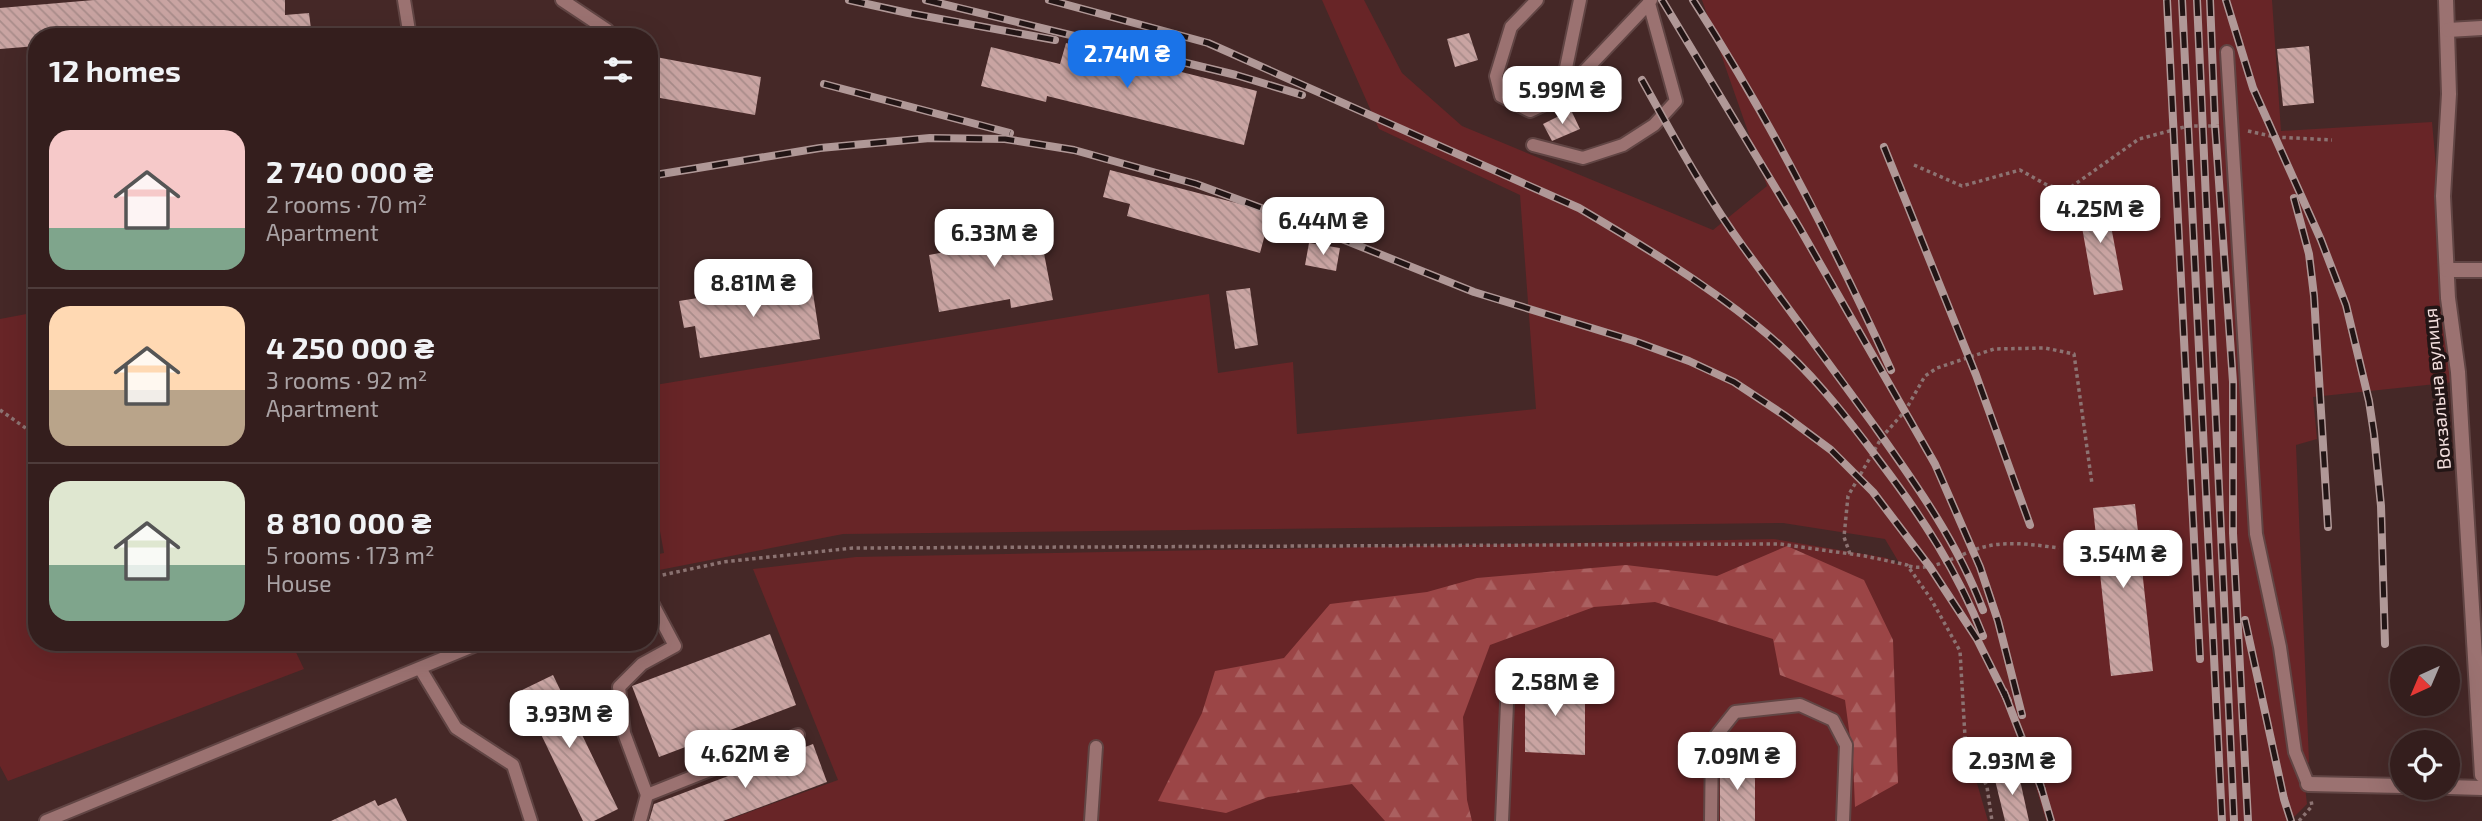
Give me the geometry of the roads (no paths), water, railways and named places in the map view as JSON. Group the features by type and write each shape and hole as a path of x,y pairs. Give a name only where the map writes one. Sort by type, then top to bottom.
{"street":[{"name":"Вокзальна вулиця","path":"2446,0 2449,94 2443,196 2448,298 2475,531 2482,775"},
{"path":"2448,30 2482,28"},
{"path":"2447,270 2482,270"},
{"path":"2308,784 2390,786"},
{"path":"2460,787 2482,788"}],"lane":[{"path":"404,0 409,28"},
{"path":"562,0 604,28"},
{"path":"1537,0 1511,27 1496,76 1501,96 1530,111 1560,97 1650,1"},
{"path":"1560,97 1580,0"},
{"path":"1533,145 1583,158 1623,145 1654,125 1676,101 1650,1"},
{"path":"2227,52 2256,534 2280,647 2295,752 2308,784"},
{"path":"640,821 646,795 624,733 619,687 642,664 675,646 658,614"},
{"path":"46,821 463,651"},
{"path":"421,670 456,728 513,765 531,821"},
{"path":"1502,821 1508,680"},
{"path":"1711,821 1712,741 1735,712 1800,705 1833,720 1846,745 1843,821"},
{"path":"646,795 798,736"},
{"path":"1091,821 1096,747"}],"railway":[{"path":"849,0 1055,40"},
{"path":"926,0 1236,75 1302,95"},
{"path":"1049,0 1208,43 1579,208 1692,278 1774,340 1838,408 1925,525 1951,567 1983,636"},
{"path":"1662,0 1799,227 1935,464 1980,567 1998,621 2022,715"},
{"path":"1693,0 1748,89 1799,181 1891,370"},
{"path":"2167,0 2200,659"},
{"path":"2182,0 2222,821"},
{"path":"2197,0 2234,821"},
{"path":"2210,0 2215,125 2233,382 2233,533 2248,821"},
{"path":"2226,0 2253,88 2321,240 2346,305 2369,401 2374,434 2381,506 2385,644"},
{"path":"1642,80 1690,166 1730,228 1873,424 1934,513 1961,560 1983,610"},
{"path":"824,84 1010,133"},
{"path":"658,175 820,148 930,138 1005,139 1074,150 1196,184 1474,292 1634,341 1689,361 1734,382 1784,415 1831,450 1873,492 1930,567 1977,639 2008,701"},
{"path":"1884,147 1976,375 2030,525"},
{"path":"2294,198 2309,254 2314,296 2328,527"},
{"path":"2245,620 2291,821"},
{"path":"2004,692 2042,790"},
{"path":"2039,780 2051,821"}]}
